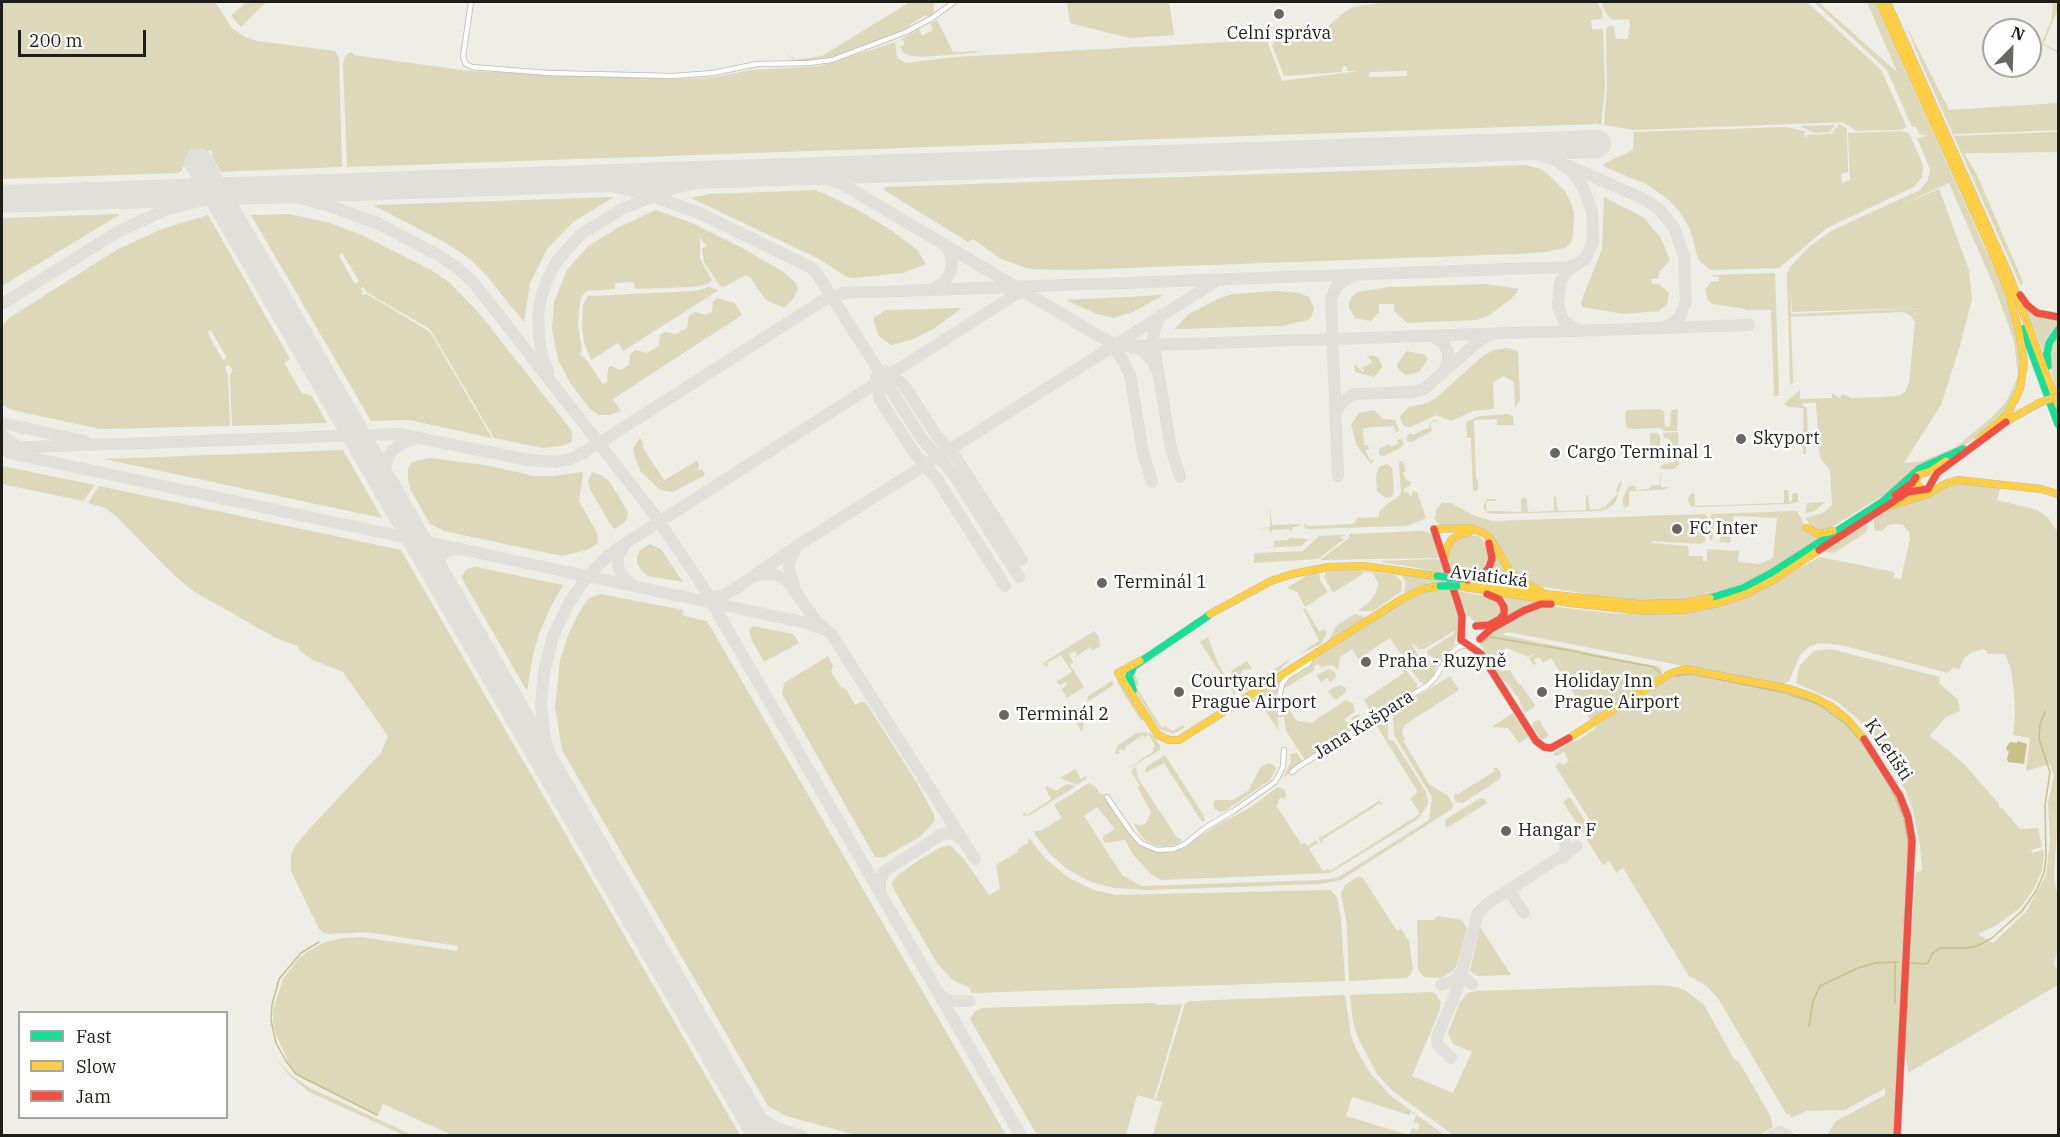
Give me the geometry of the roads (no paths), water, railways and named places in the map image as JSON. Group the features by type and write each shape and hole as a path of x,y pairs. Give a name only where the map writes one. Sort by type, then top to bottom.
{"main road":[{"path":"1880,2 2008,291 2058,424"},
{"path":"1887,2 2009,275 2056,394"},
{"path":"2009,275 2022,298 2034,311 2045,316 2058,317"},
{"path":"1979,439 2007,415 2023,379 2022,348 2008,291"},
{"path":"2058,330 2050,340 2047,354 2058,405"},
{"path":"1885,504 1920,475 1931,471 2006,422 2056,394"},
{"name":"Aviatická","path":"1966,448 1919,469 1885,504 1775,579 1733,599 1709,606 1676,611 1643,611 1465,587 1440,586 1423,589 1247,695 1181,739 1174,741 1158,735 1139,707 1138,698 1130,683 1131,670 1140,661 1260,587 1292,574 1341,565 1375,567 1462,579 1479,584 1647,604 1700,601 1727,594 1753,583 1841,528 1885,504 1908,492 1928,487 1937,473 2006,422"},
{"path":"1920,475 1931,477 1928,487"},
{"path":"1920,475 1917,486 1928,487 1956,477 1992,483"},
{"path":"1885,504 1928,494 1954,481 1963,480 2041,489 2058,494"},
{"path":"1434,529 1470,528 1484,533 1491,540 1511,573 1522,582 1543,592"},
{"path":"1807,528 1821,534 1841,528"},
{"path":"1434,529 1477,533 1487,540 1492,550 1489,568 1481,576 1470,580 1462,579"},
{"name":"K Letišti","path":"1434,529 1463,620 1462,642 1478,650 1536,741 1546,748 1557,746 1669,674 1684,669 1806,694 1832,707 1855,727 1874,751 1896,787 1911,829 1912,862 1897,1136"},
{"path":"1445,564 1445,553 1451,540 1460,534 1470,532"},
{"path":"1461,634 1466,626 1485,626 1500,619 1504,609 1497,597 1473,589"},
{"path":"1469,646 1480,640 1491,629 1523,610 1537,605 1551,604 1577,608 1598,606"},
{"name":"K Letišti","path":"1461,613 1480,632 1483,657"}],"street":[{"path":"471,2 463,57 472,67 549,73 644,76 694,75 757,64 832,60 885,41 936,15 954,2"},
{"name":"Jana Kašpara","path":"1293,772 1428,685 1456,649 1461,634"},
{"path":"1456,649 1469,646"},
{"path":"1280,714 1279,698 1282,684 1291,674 1309,663 1312,656"},
{"path":"1107,797 1141,843 1162,850 1174,849 1235,810 1276,780 1283,768 1284,750"}],"waterway":[{"path":"1481,644 1490,637 1579,652"},
{"path":"1580,653 1654,667 1660,673"},
{"path":"1675,676 1692,674 1786,693"},
{"path":"1788,694 1818,704 1847,725 1886,779"},
{"path":"1910,963 1928,963 1932,954 1940,948 1977,946 1992,938 2022,911 2036,891 2044,873 2046,858 2045,805 2050,772 2039,739 2040,724 2045,712"},
{"path":"1891,788 1903,817"},
{"path":"1904,820 1908,858"},
{"path":"1904,923 1905,910"},
{"path":"319,942 301,953 279,979 272,1005 271,1020 276,1043 296,1074 377,1115"},
{"path":"1895,962 1895,1003"},
{"path":"1809,1026 1813,1001 1820,986 1858,968 1875,963 1898,962"}],"railway":[{"path":"244,10 253,2"}],"place":[{"name":"Celní správa","path":"1279,14"},
{"name":"Skyport","path":"1741,439"},
{"name":"Cargo Terminal 1","path":"1555,453"},
{"name":"FC Inter","path":"1677,529"},
{"name":"Terminál 1","path":"1102,583"},
{"name":"Praha - Ruzyně","path":"1366,662"},
{"name":"Courtyard Prague Airport","path":"1179,692"},
{"name":"Holiday Inn Prague Airport","path":"1542,692"},
{"name":"Terminál 2","path":"1004,715"},
{"name":"Hangar F","path":"1506,831"}]}
